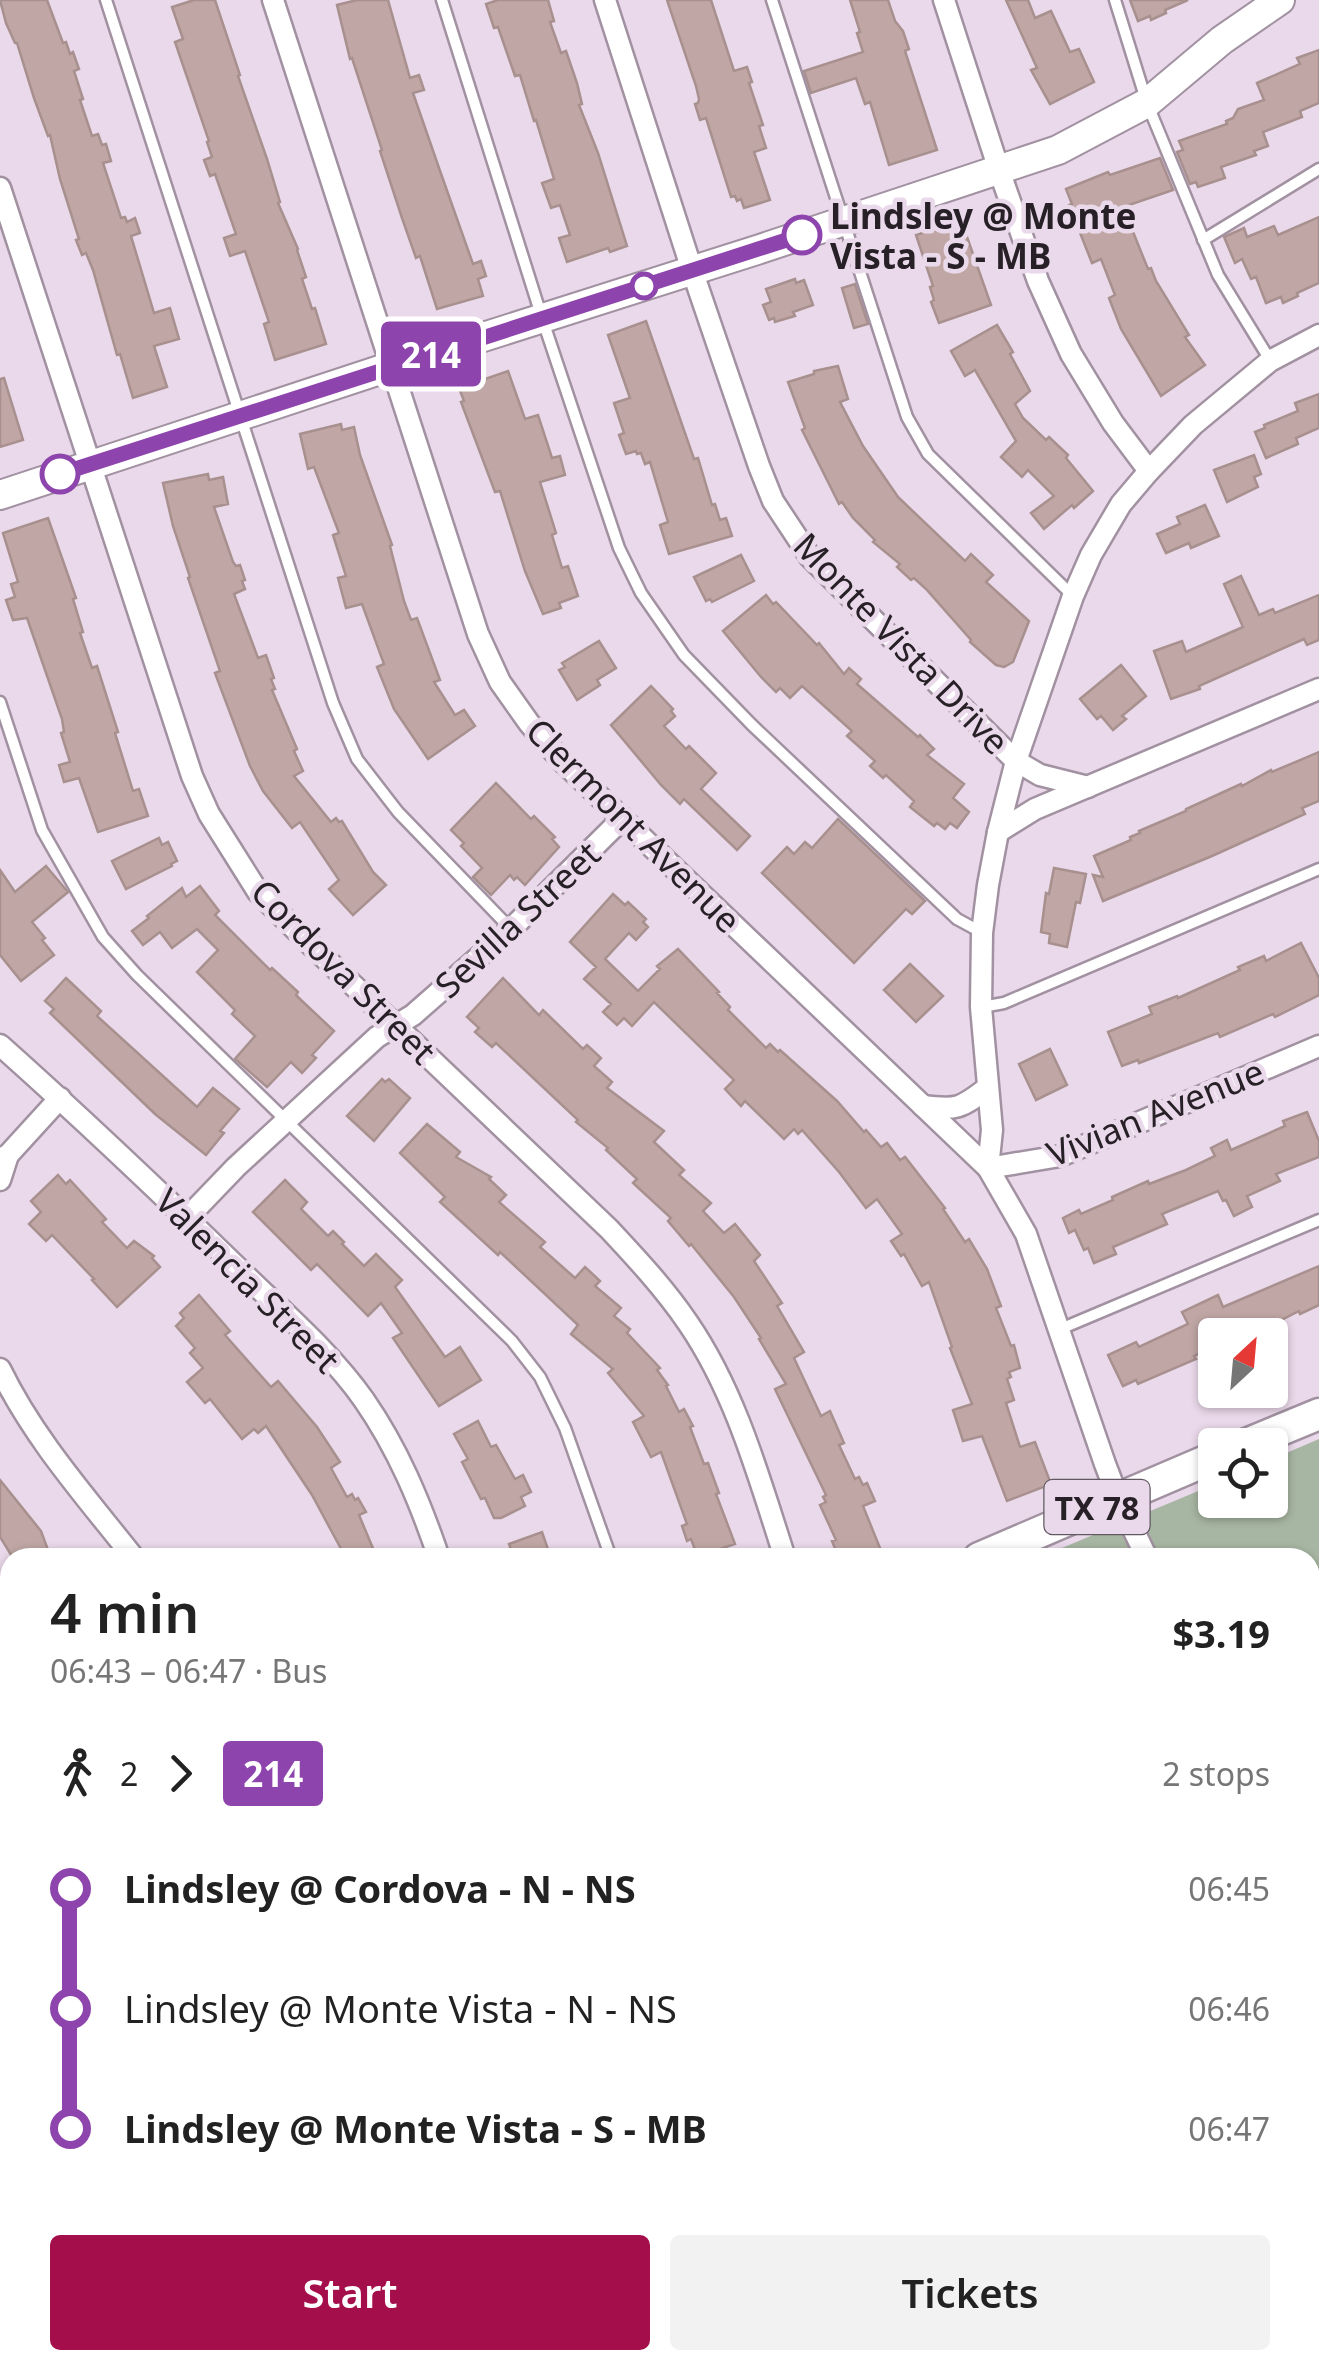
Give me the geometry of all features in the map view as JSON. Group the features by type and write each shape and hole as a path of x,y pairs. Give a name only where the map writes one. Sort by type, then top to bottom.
{"main road":[{"path":"1285,1428 1319,1414"},
{"name":"TX 78","path":"1001,1548 1198,1464"}],"street":[{"name":"Clermont Avenue","path":"273,0 478,634 500,682 529,724 562,761 988,1168 1026,1234 1118,1498 1142,1548"},
{"name":"Monte Vista Drive","path":"605,0 692,270 773,501 810,556 1016,762 1040,774 1088,787"},
{"path":"944,0 1038,281 1072,354 1113,423 1148,471"},
{"path":"0,495 1058,150 1147,103 1222,40 1280,0"},
{"name":"Cordova Street","path":"0,188 192,776 209,814 258,892 608,1229 650,1273 690,1324 723,1383 782,1548"},
{"path":"988,1168 992,1130 981,1007 982,933 988,885 1016,762 1073,596 1091,555 1121,504 1148,471 1193,425 1270,361 1319,335"},
{"path":"998,832 1036,809 1319,689"},
{"name":"Sevilla Street","path":"187,1218 236,1167 378,1037 413,1015 512,929 623,818"},
{"name":"Valencia Street","path":"0,1045 187,1218 325,1353 363,1398 394,1448 414,1488 435,1548"},
{"name":"Vivian Avenue","path":"988,1168 1060,1156 1319,1046"},
{"path":"924,1106 964,1106 986,1088"},
{"path":"0,1180 4,1157 60,1098"},
{"path":"0,1369 41,1441 126,1548"}],"lane":[{"path":"106,0 333,703 357,759 398,812 512,929"},
{"path":"442,0 542,318 620,548 641,593 684,655 752,725 957,919 982,933"},
{"path":"772,0 908,417 928,454 1073,596"},
{"path":"1115,0 1147,103 1218,275 1270,361"},
{"path":"1203,240 1319,169"},
{"path":"0,702 42,830 103,937 137,975 512,1341 540,1377 564,1428 607,1548"},
{"path":"981,1007 1004,1004 1319,868"},
{"path":"1058,1330 1319,1220"}],"green space":[{"path":"1319,1439 1319,1548 1062,1548 1198,1491 1198,1518 1288,1518 1288,1452"}],"building":[{"path":"0,0 47,0 63,43 66,42 70,54 73,52 79,69 74,71 83,99 80,100 92,136 98,134 102,145 106,144 111,161 103,163 121,218 125,217 127,222 135,218 140,233 131,236 154,313 170,308 179,339 154,346 167,387 133,398 93,270 76,240 79,239 50,135"},
{"path":"194,0 215,0 326,344 275,360 264,324 269,322 245,251 230,256 224,238 236,234 215,174 210,176 204,160 212,157 209,141 175,42 183,39 172,7"},
{"path":"357,0 388,0 410,78 419,75 424,90 413,93 473,264 481,261 486,276 478,279 483,296 437,309 420,256 416,258 402,218 350,59 337,5"},
{"path":"498,0 548,0 554,21 550,22 577,83 582,104 579,105 627,246 567,262 559,238 570,235 560,205 551,208 542,183 554,179 536,120 520,75 515,76 486,4"},
{"path":"667,0 711,0 734,71 747,67 766,148 754,152 770,200 744,208 741,199 731,197 706,118 700,120 695,104 699,99 696,86"},
{"path":"850,0 888,0 909,49 905,51 937,150 889,165 870,102 865,104 856,78 811,93 804,71 863,52"},
{"path":"1006,0 1028,0 1035,18 1051,11 1070,52 1079,49 1094,82 1050,104 1031,70 1037,68"},
{"path":"1130,0 1188,0 1151,20 1150,16 1138,21"},
{"path":"1319,50 1319,103 1300,111 1302,117 1263,132 1268,146 1254,151 1256,155 1221,167 1225,178 1198,187 1196,182 1190,184 1177,152 1183,150 1179,141 1227,124 1238,109 1264,100 1257,83 1300,64 1297,58"},
{"path":"1160,158 1173,190 1123,207 1148,269 1151,268 1189,335 1185,337 1205,365 1161,396 1121,329 1109,298 1115,295 1101,259 1092,263 1066,189"},
{"path":"1319,217 1319,283 1283,303 1281,297 1266,303 1256,277 1251,279 1242,259 1235,263 1224,237 1244,228 1247,237 1274,226 1278,235"},
{"path":"961,220 991,305 939,323 931,302 933,286 916,235"},
{"path":"795,279 796,283 804,280 813,305 793,312 795,316 769,320 763,305 771,302 766,289"},
{"path":"855,284 868,324 854,328 842,288"},
{"path":"646,321 712,505 715,504 720,520 726,518 732,536 669,554 660,525 668,522 650,462 645,464 636,451 626,454 614,403 630,398 608,335"},
{"path":"997,325 1030,391 1015,404 1023,418 1068,455 1066,458 1093,491 1044,529 1031,513 1054,496 1028,470 1022,477 1001,457 1016,441 975,370 965,376 951,351"},
{"path":"838,366 848,399 840,402 863,446 898,497 965,561 971,554 993,575 986,582 1029,621 1013,662 1004,667 996,665 970,642 926,589 897,567 900,564 873,542 842,502 839,504 802,430 805,428 788,382"},
{"path":"508,371 525,419 538,415 552,458 560,456 565,475 540,482 562,568 568,566 578,596 543,614 500,491 495,492 461,402 464,401 459,388"},
{"path":"4,378 23,440 0,447 0,379"},
{"path":"1319,394 1319,428 1296,438 1298,444 1266,458 1255,432 1298,411 1295,403"},
{"path":"341,424 342,430 354,427 392,545 404,601 411,620 417,618 440,680 434,682 455,715 464,710 475,726 428,759 394,709 377,667 384,664 362,604 346,608 338,578 346,576 333,535 339,533 314,467 308,469 300,434"},
{"path":"1254,455 1261,474 1254,477 1258,487 1227,502 1214,470"},
{"path":"208,474 209,480 223,477 228,504 214,507 233,562 240,565 245,580 245,589 234,594 258,658 266,655 274,678 272,690 303,771 294,776 331,822 336,818 342,821 373,872 386,885 353,915 329,889 339,880 300,822 292,828 263,791 215,673 220,671 188,578 163,483"},
{"path":"1205,505 1219,536 1166,553 1157,534 1180,524 1177,517"},
{"path":"48,518 76,598 73,599 83,632 80,633 92,668 97,666 133,791 139,789 148,816 98,832 79,778 64,782 59,765 70,762 61,733 62,719 27,618 13,620 6,600 15,597 11,584 18,582 3,533"},
{"path":"741,555 754,581 712,602 706,601 694,577"},
{"path":"1241,576 1259,615 1273,609 1275,613 1319,595 1319,640 1307,645 1304,639 1171,699 1154,651 1182,641 1186,652 1243,627 1224,584"},
{"path":"766,595 819,643 844,674 849,668 861,679 857,684 920,735 934,749 927,755 964,784 953,798 969,812 957,828 950,823 945,829 937,823 934,826 910,807 914,801 870,766 875,761 847,736 852,731 802,686 790,698 780,688 776,692 723,631"},
{"path":"599,641 616,668 577,700 559,670 565,667 562,663"},
{"path":"1121,665 1146,696 1122,716 1126,719 1113,730 1080,699"},
{"path":"651,686 673,709 675,716 664,726 716,773 701,789 750,836 737,850 684,799 680,804 611,725"},
{"path":"1319,752 1319,801 1302,808 1305,814 1103,901 1093,875 1103,877 1094,856 1186,809"},
{"path":"496,783 555,837 552,839 559,847 525,885 510,875 491,895 473,877 482,868 451,830"},
{"path":"838,819 925,901 912,914 906,909 854,963 762,873 787,847 794,854 805,842 812,848"},
{"path":"159,838 162,845 168,842 177,861 126,889 112,861"},
{"path":"46,866 68,892 32,922 54,955 21,981 0,955 0,870 15,892"},
{"path":"1054,868 1086,874 1067,947 1049,943 1050,934 1041,932"},
{"path":"200,886 219,911 215,915 334,1031 302,1073 291,1062 267,1087 235,1059 255,1036 197,972 218,950 197,929 172,948 160,932 143,945 132,931 182,888 186,897"},
{"path":"613,894 646,919 643,922 648,927 636,940 629,933 605,959 638,991 660,969 657,966 678,949 719,992 730,1007 728,1010 766,1048 770,1044 780,1050 881,1147 887,1143 900,1160 905,1157 945,1208 965,1242 969,1239 987,1269 1001,1306 996,1308 1020,1368 1009,1372 1011,1377 1007,1379 1014,1400 1006,1403 1020,1447 1035,1442 1051,1484 1007,1501 982,1436 963,1441 953,1410 972,1404 929,1282 922,1286 904,1254 901,1256 891,1241 902,1234 877,1199 866,1208 802,1130 798,1134 794,1129 784,1139 745,1101 741,1106 725,1089 734,1080 654,1002 632,1026 624,1018 617,1025 603,1012 611,1004 584,979 596,967 570,942"},
{"path":"1301,943 1319,978 1319,995 1275,1017 1273,1014 1220,1037 1218,1033 1122,1066 1108,1032 1152,1014 1149,1007 1178,998 1264,956 1266,961"},
{"path":"910,964 943,996 916,1022 884,990"},
{"path":"66,978 101,1011 97,1016 197,1107 213,1088 239,1109 206,1155 155,1114 50,1013 54,1009 45,1001"},
{"path":"503,978 539,1015 543,1010 583,1049 587,1045 601,1058 594,1066 612,1082 607,1088 664,1131 654,1142 684,1170 679,1175 711,1203 703,1211 724,1233 735,1224 760,1255 754,1261 782,1303 777,1306 804,1352 794,1358 821,1416 830,1411 844,1443 839,1445 855,1479 859,1477 863,1485 867,1483 875,1501 863,1506 880,1548 835,1548 832,1541 836,1540 820,1505 826,1502 826,1495 775,1389 786,1384 734,1297 668,1221 671,1218 633,1183 637,1179 608,1148 496,1043 492,1047 475,1032 479,1028 467,1017"},
{"path":"1050,1049 1067,1085 1036,1100 1019,1064"},
{"path":"382,1079 389,1079 410,1098 374,1141 347,1116"},
{"path":"1307,1112 1319,1141 1319,1157 1276,1174 1280,1181 1247,1196 1252,1207 1234,1216 1218,1191 1162,1214 1167,1224 1113,1247 1116,1254 1094,1263 1075,1230 1069,1233 1063,1218 1079,1210 1081,1214 1148,1181 1149,1184 1186,1170 1215,1156 1211,1148 1227,1140 1231,1150"},
{"path":"427,1124 460,1152 456,1157 491,1177 506,1195 499,1202 545,1242 540,1247 575,1278 585,1267 600,1281 595,1286 621,1308 614,1316 630,1329 627,1333 660,1368 657,1370 679,1412 684,1409 693,1426 690,1427 704,1464 708,1463 735,1544 694,1548 691,1539 687,1541 682,1526 687,1524 661,1452 651,1457 633,1422 644,1416 608,1373 613,1369 571,1334 578,1325 440,1202 445,1197 400,1153"},
{"path":"58,1175 66,1184 70,1180 127,1248 134,1241 154,1256 160,1267 117,1307 52,1235 46,1241 29,1224 41,1212 31,1201"},
{"path":"285,1180 307,1202 301,1209 328,1236 333,1231 364,1266 376,1254 402,1280 395,1287 445,1357 460,1347 481,1380 439,1406 393,1338 402,1333 381,1303 368,1316 317,1264 311,1270 253,1212"},
{"path":"1319,1266 1319,1305 1285,1318 1198,1318 1196,1359 1138,1384 1136,1380 1123,1386 1108,1355 1136,1342 1139,1347 1188,1324 1182,1312 1218,1295 1223,1307"},
{"path":"199,1295 230,1331 225,1335 271,1387 278,1381 317,1427 340,1462 331,1468 347,1497 352,1494 355,1500 358,1498 366,1512 359,1515 373,1548 341,1548 312,1495 266,1426 258,1433 254,1429 242,1439 210,1399 205,1403 187,1382 203,1368 190,1353 195,1348 176,1326 184,1318 180,1313"},
{"path":"478,1421 491,1447 496,1445 515,1479 523,1475 531,1492 521,1497 525,1506 501,1518 494,1518 485,1498 481,1499 462,1462 468,1459 454,1434"},
{"path":"0,1480 41,1531 47,1548 7,1548 0,1537"},
{"path":"542,1532 548,1548 510,1548 509,1544"}],"bus line":[{"name":"214","path":"60,474 802,235"}],"place":[{"name":"Lindsley @ Monte Vista - S - MB","path":"802,235"}]}
